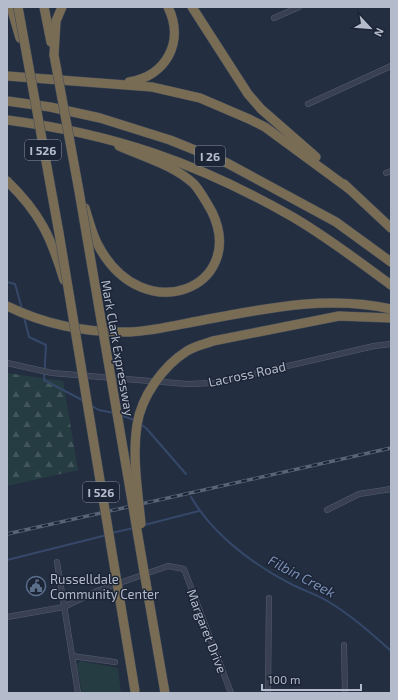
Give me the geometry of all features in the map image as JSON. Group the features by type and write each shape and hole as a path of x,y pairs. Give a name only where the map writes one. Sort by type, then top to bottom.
{"highway":[{"path":"11,7 28,61"},
{"name":"I 526","path":"18,7 135,692"},
{"name":"Mark Clark Expressway","path":"44,7 79,191 164,690"},
{"path":"54,55 56,21 62,7"},
{"path":"105,83 140,80 150,76 165,62 170,52 175,31 168,7"},
{"path":"192,7 248,94 261,109 391,228"},
{"path":"7,76 152,87 179,92 216,104 265,127 348,188"},
{"name":"I 26","path":"7,101 100,118 170,140 227,163 336,222 391,262"},
{"name":"I 26","path":"7,120 65,129 92,135 162,155 197,169 261,200 323,236 391,285"},
{"path":"79,191 98,245 110,263 130,283 153,292 170,294 195,285 208,273 218,248 217,227 202,195 194,185 176,171 92,135"},
{"path":"7,181 28,203 46,230 54,246 68,293"},
{"path":"7,306 38,319 63,326 88,331 132,332 317,302 350,303 391,309"},
{"path":"146,583 135,458 135,440 138,419 147,398 167,368 188,350 213,341 339,316 391,318"}],"street":[{"path":"274,18 299,7"},
{"path":"308,104 391,66"},
{"name":"Lacross Road","path":"7,363 52,373 187,384 214,383 374,346 391,344"},
{"path":"327,510 358,494 391,489"},
{"path":"57,562 78,693"},
{"name":"Margaret Drive","path":"64,607 97,591 168,566 184,569 231,693"},
{"path":"268,693 269,598"},
{"path":"7,617 64,607"},
{"path":"344,645 345,693"},
{"path":"72,656 114,662"}],"green space":[{"path":"7,373 63,381 78,470 7,486"},
{"path":"80,661 118,668 121,693 82,693 77,664"}],"waterway":[{"name":"Filbin Creek","path":"7,282 15,284 22,309"},
{"name":"Filbin Creek","path":"24,317 29,337 46,345 44,380 84,401"},
{"name":"Filbin Creek","path":"90,405 99,410 114,413"},
{"name":"Filbin Creek","path":"120,415 134,420"},
{"name":"Filbin Creek","path":"140,424 146,428 186,474"},
{"name":"Filbin Creek","path":"191,497 200,511 223,537 250,559 264,569 337,607 361,625 391,651"},
{"path":"144,525 199,511"},
{"path":"111,533 134,528"},
{"path":"7,560 107,535"}],"railway":[{"path":"7,534 391,448"}],"place":[{"name":"Russelldale Community Center","path":"36,586"}]}
